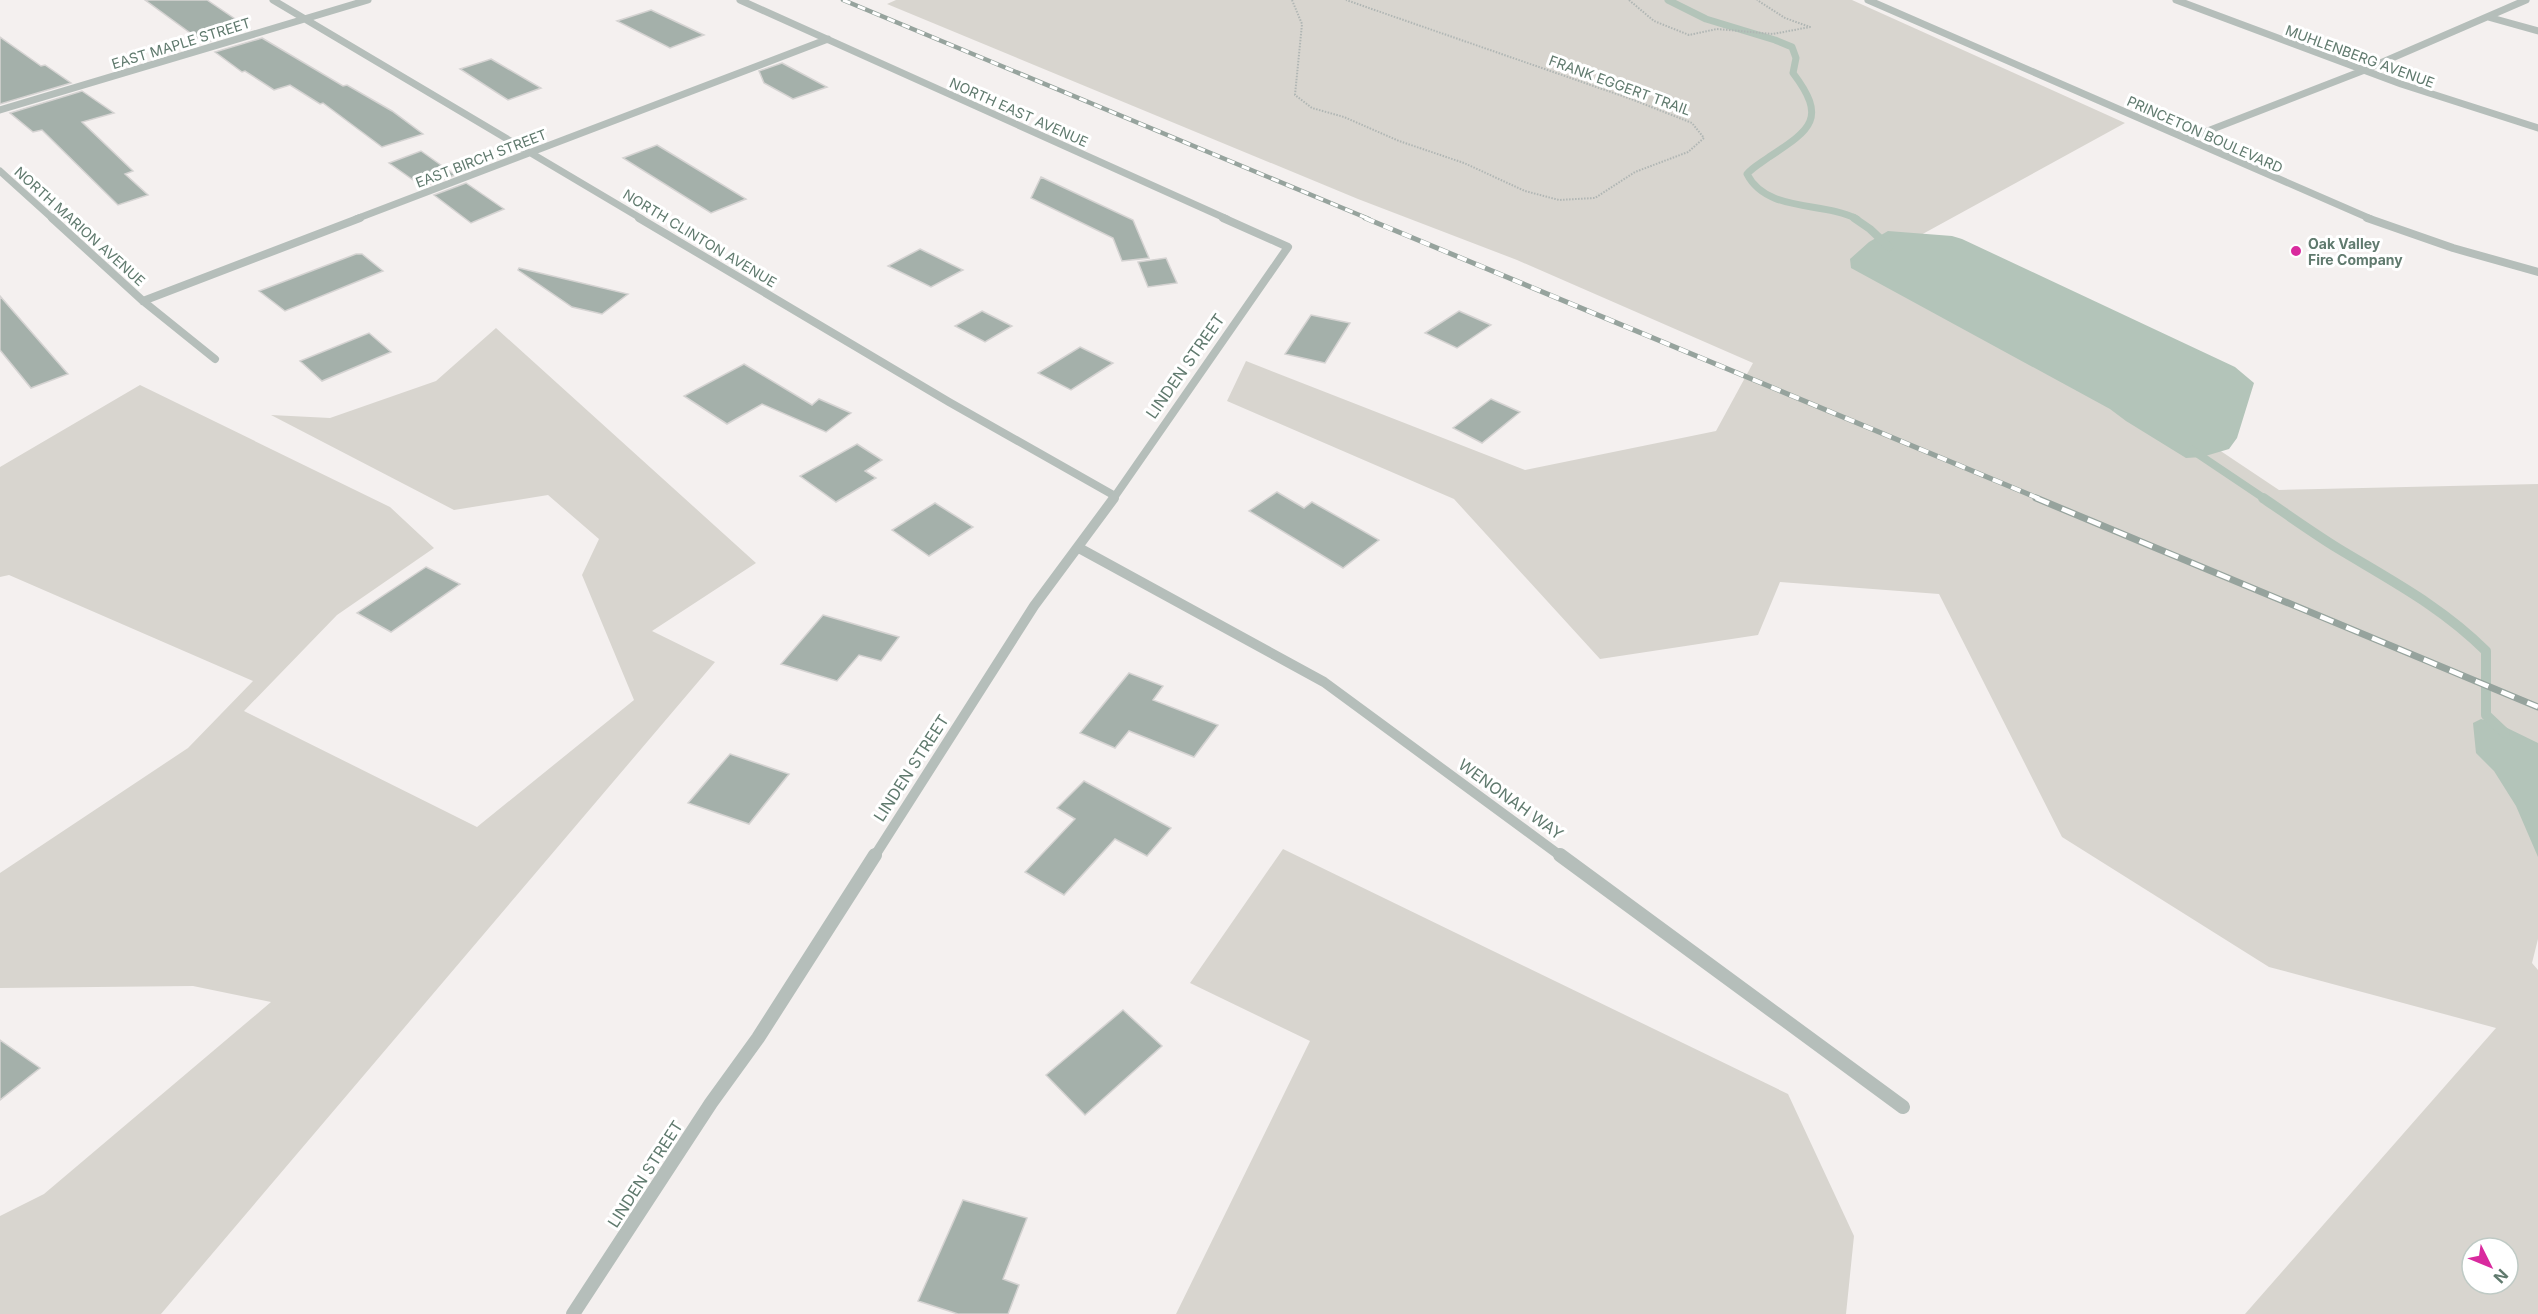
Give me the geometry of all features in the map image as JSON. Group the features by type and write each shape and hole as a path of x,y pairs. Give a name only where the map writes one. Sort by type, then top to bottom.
{"street":[{"name":"NORTH CLINTON AVENUE","path":"273,0 949,402 1115,496"},
{"name":"EAST MAPLE STREET","path":"0,110 368,0"},
{"name":"NORTH EAST AVENUE","path":"740,0 1288,247"},
{"name":"PRINCETON BOULEVARD","path":"1868,0 2356,214 2403,232 2538,272"},
{"name":"MUHLENBERG AVENUE","path":"2176,0 2362,71 2439,98 2538,128"},
{"path":"2187,139 2362,71 2526,0"},
{"path":"2488,16 2538,31"},
{"name":"EAST BIRCH STREET","path":"142,301 828,39"},
{"name":"NORTH MARION AVENUE","path":"0,171 142,301 215,359"},
{"name":"LINDEN STREET","path":"573,1314 711,1103 758,1038 1034,606 1079,548 1288,247"},
{"name":"WENONAH WAY","path":"1079,548 1324,682 1903,1107"}],"path":[{"name":"FRANK EGGERT TRAIL","path":"1292,0 1302,24 1295,95 1312,108 1344,117 1399,141 1464,163 1525,191 1559,200 1595,198 1635,172 1688,152 1704,138 1692,123 1631,99 1346,0"},
{"path":"1629,0 1654,21 1689,35 1697,31 1710,30 1771,34 1810,27 1785,18 1757,0"}],"shaded area":[{"path":"896,0 1852,0 2125,123 1908,242 2279,490 2538,484 2538,939 2532,963 2538,970 2538,1314 2245,1314 2496,1028 2269,967 2062,837 1939,594 1780,582 1758,635 1600,659 1454,499 1227,401 1246,361 1525,470 1716,431 1753,363 1517,260 1358,199 887,4"},
{"path":"1888,231 1952,236 1962,239 2235,367 2254,383 2237,438 2229,449 2202,457 2186,458 2110,409 1851,268 1850,259 1869,242"},
{"path":"496,328 756,563 652,631 715,662 161,1314 0,1314 0,1216 44,1194 271,1002 193,986 0,988 0,873 188,748 253,681 9,575 0,577 0,467 140,385 390,507 434,548 337,615 244,711 477,827 634,700 582,575 599,539 548,495 454,510 271,415 330,418 436,381"},
{"path":"2481,719 2499,724 2538,743 2538,857 2516,806 2494,771 2476,753 2473,723"},
{"path":"1283,849 1788,1094 1854,1236 1846,1314 1176,1314 1310,1041 1190,983"}],"building":[{"path":"145,0 207,0 250,29 204,43"},
{"path":"651,10 704,35 670,48 617,21"},
{"path":"0,37 41,66 45,65 71,83 0,104"},
{"path":"262,38 343,86 347,85 392,111 423,134 382,147 323,103 320,104 290,85 274,90 245,71 242,72 215,52"},
{"path":"491,59 541,88 508,100 460,69"},
{"path":"782,63 827,87 793,99 764,83 759,71"},
{"path":"82,91 114,113 82,122 133,171 125,174 148,195 118,205 42,130 33,132 10,113"},
{"path":"657,145 746,199 711,213 623,158"},
{"path":"421,151 455,175 423,187 389,163"},
{"path":"1041,177 1133,220 1149,258 1122,261 1113,238 1031,198"},
{"path":"466,183 504,209 471,223 434,195"},
{"path":"920,249 963,270 931,287 888,266"},
{"path":"356,254 362,254 383,271 285,311 259,291"},
{"path":"1166,258 1177,283 1148,287 1138,262"},
{"path":"519,268 628,294 602,314 572,307 518,270"},
{"path":"0,296 68,374 31,388 0,350"},
{"path":"982,311 1012,326 985,342 955,326"},
{"path":"1459,311 1491,325 1457,348 1425,333"},
{"path":"1311,315 1350,323 1325,363 1285,354"},
{"path":"369,333 391,352 322,381 300,361"},
{"path":"1080,347 1113,363 1071,390 1038,373"},
{"path":"744,364 812,405 819,399 851,413 826,432 762,404 727,424 684,396"},
{"path":"1491,399 1520,412 1482,443 1453,428"},
{"path":"857,444 882,460 865,471 876,478 836,502 800,476"},
{"path":"1277,492 1304,508 1312,502 1379,540 1343,568 1249,511"},
{"path":"935,503 973,527 929,556 892,530"},
{"path":"426,567 460,584 391,632 357,613"},
{"path":"823,615 899,637 881,661 859,655 837,681 781,664"},
{"path":"1129,673 1163,686 1153,700 1218,725 1194,757 1129,731 1115,748 1080,733"},
{"path":"730,754 789,774 749,824 688,803"},
{"path":"1084,781 1171,828 1147,856 1115,839 1064,895 1025,872 1075,819 1057,808"},
{"path":"1123,1010 1162,1046 1085,1115 1046,1075"},
{"path":"0,1040 40,1068 0,1100"},
{"path":"963,1200 1027,1218 1003,1279 1019,1285 1008,1314 958,1314 918,1301"}],"waterway":[{"path":"1668,0 1706,19 1792,47 1796,58 1793,73 1810,101 1812,112 1810,121 1796,138 1747,174 1756,186 1782,201 1843,213 1857,219"},
{"path":"1854,218 1889,247"},
{"path":"2192,450 2265,499"},
{"path":"2263,498 2329,543 2434,608 2486,651 2486,715 2505,733"}],"railway":[{"path":"843,0 1369,219"},
{"path":"1365,218 2040,499"},
{"path":"2036,498 2538,707"}],"place":[{"name":"Oak Valley Fire Company","path":"2296,251"}]}
